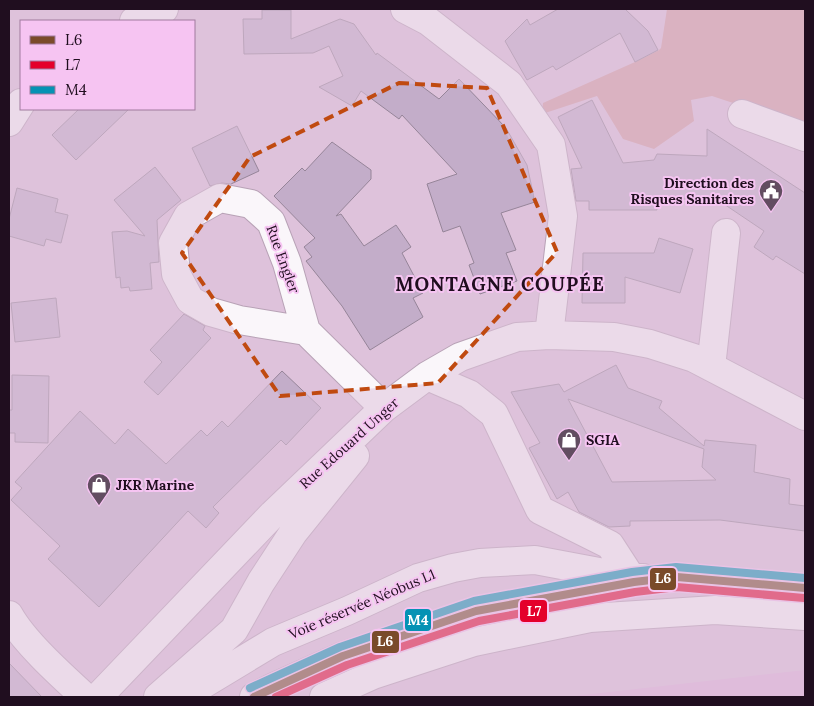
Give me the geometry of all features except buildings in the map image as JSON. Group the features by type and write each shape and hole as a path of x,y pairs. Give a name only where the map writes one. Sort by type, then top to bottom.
{"main road":[{"path":"136,20 164,9"},
{"path":"406,9 428,21 509,84 551,145 564,216 549,335"},
{"path":"9,122 20,105"},
{"path":"742,114 805,137"},
{"name":"Rue Engler","path":"220,198 251,204 271,222 288,263 306,331 239,320 211,312 190,300 176,274 173,243 188,216 220,198"},
{"path":"712,367 726,233"},
{"path":"306,331 384,408"},
{"name":"Rue Edouard Unger","path":"98,697 273,514 384,408 433,379 460,357 517,337 549,335 614,337 650,344 694,358 805,416"},
{"path":"158,697 234,630 293,533 363,446 433,379 463,365 511,351 549,347 629,350 684,366 726,384 805,425"},
{"path":"433,379 469,394 494,414 540,510 610,545 633,580"},
{"name":"Voie réservée Néobus L1","path":"182,697 273,642 418,578 454,568 480,563 535,560 633,580"},
{"path":"254,697 343,656 476,611 633,580 677,577 805,588"},
{"path":"324,697 372,675 474,642 590,618 715,610 805,616"},
{"path":"9,615 29,641 84,697"}],"highlighted area":[{"path":"399,83 487,88 557,252 438,383 280,396 182,253 250,157"}],"shaded area":[{"path":"667,9 805,9 805,127 712,96 691,100 694,121 654,149 623,139 597,96 542,114 543,103 659,50 661,48"},
{"path":"805,670 805,697 565,697"}],"transit line":[{"name":"M4","path":"250,688 340,647 474,601 632,572 676,567 805,578"},
{"name":"L6","path":"254,697 343,656 476,611 634,582 677,577 805,588"},
{"name":"L7","path":"276,697 347,665 479,621 635,592 677,587 804,598"}],"place":[{"name":"Direction des Risques Sanitaires","path":"771,212"},
{"name":"SGIA","path":"569,461"},
{"name":"JKR Marine","path":"99,506"}],"district":[{"name":"MONTAGNE COUPÉE","path":"500,284"}]}
